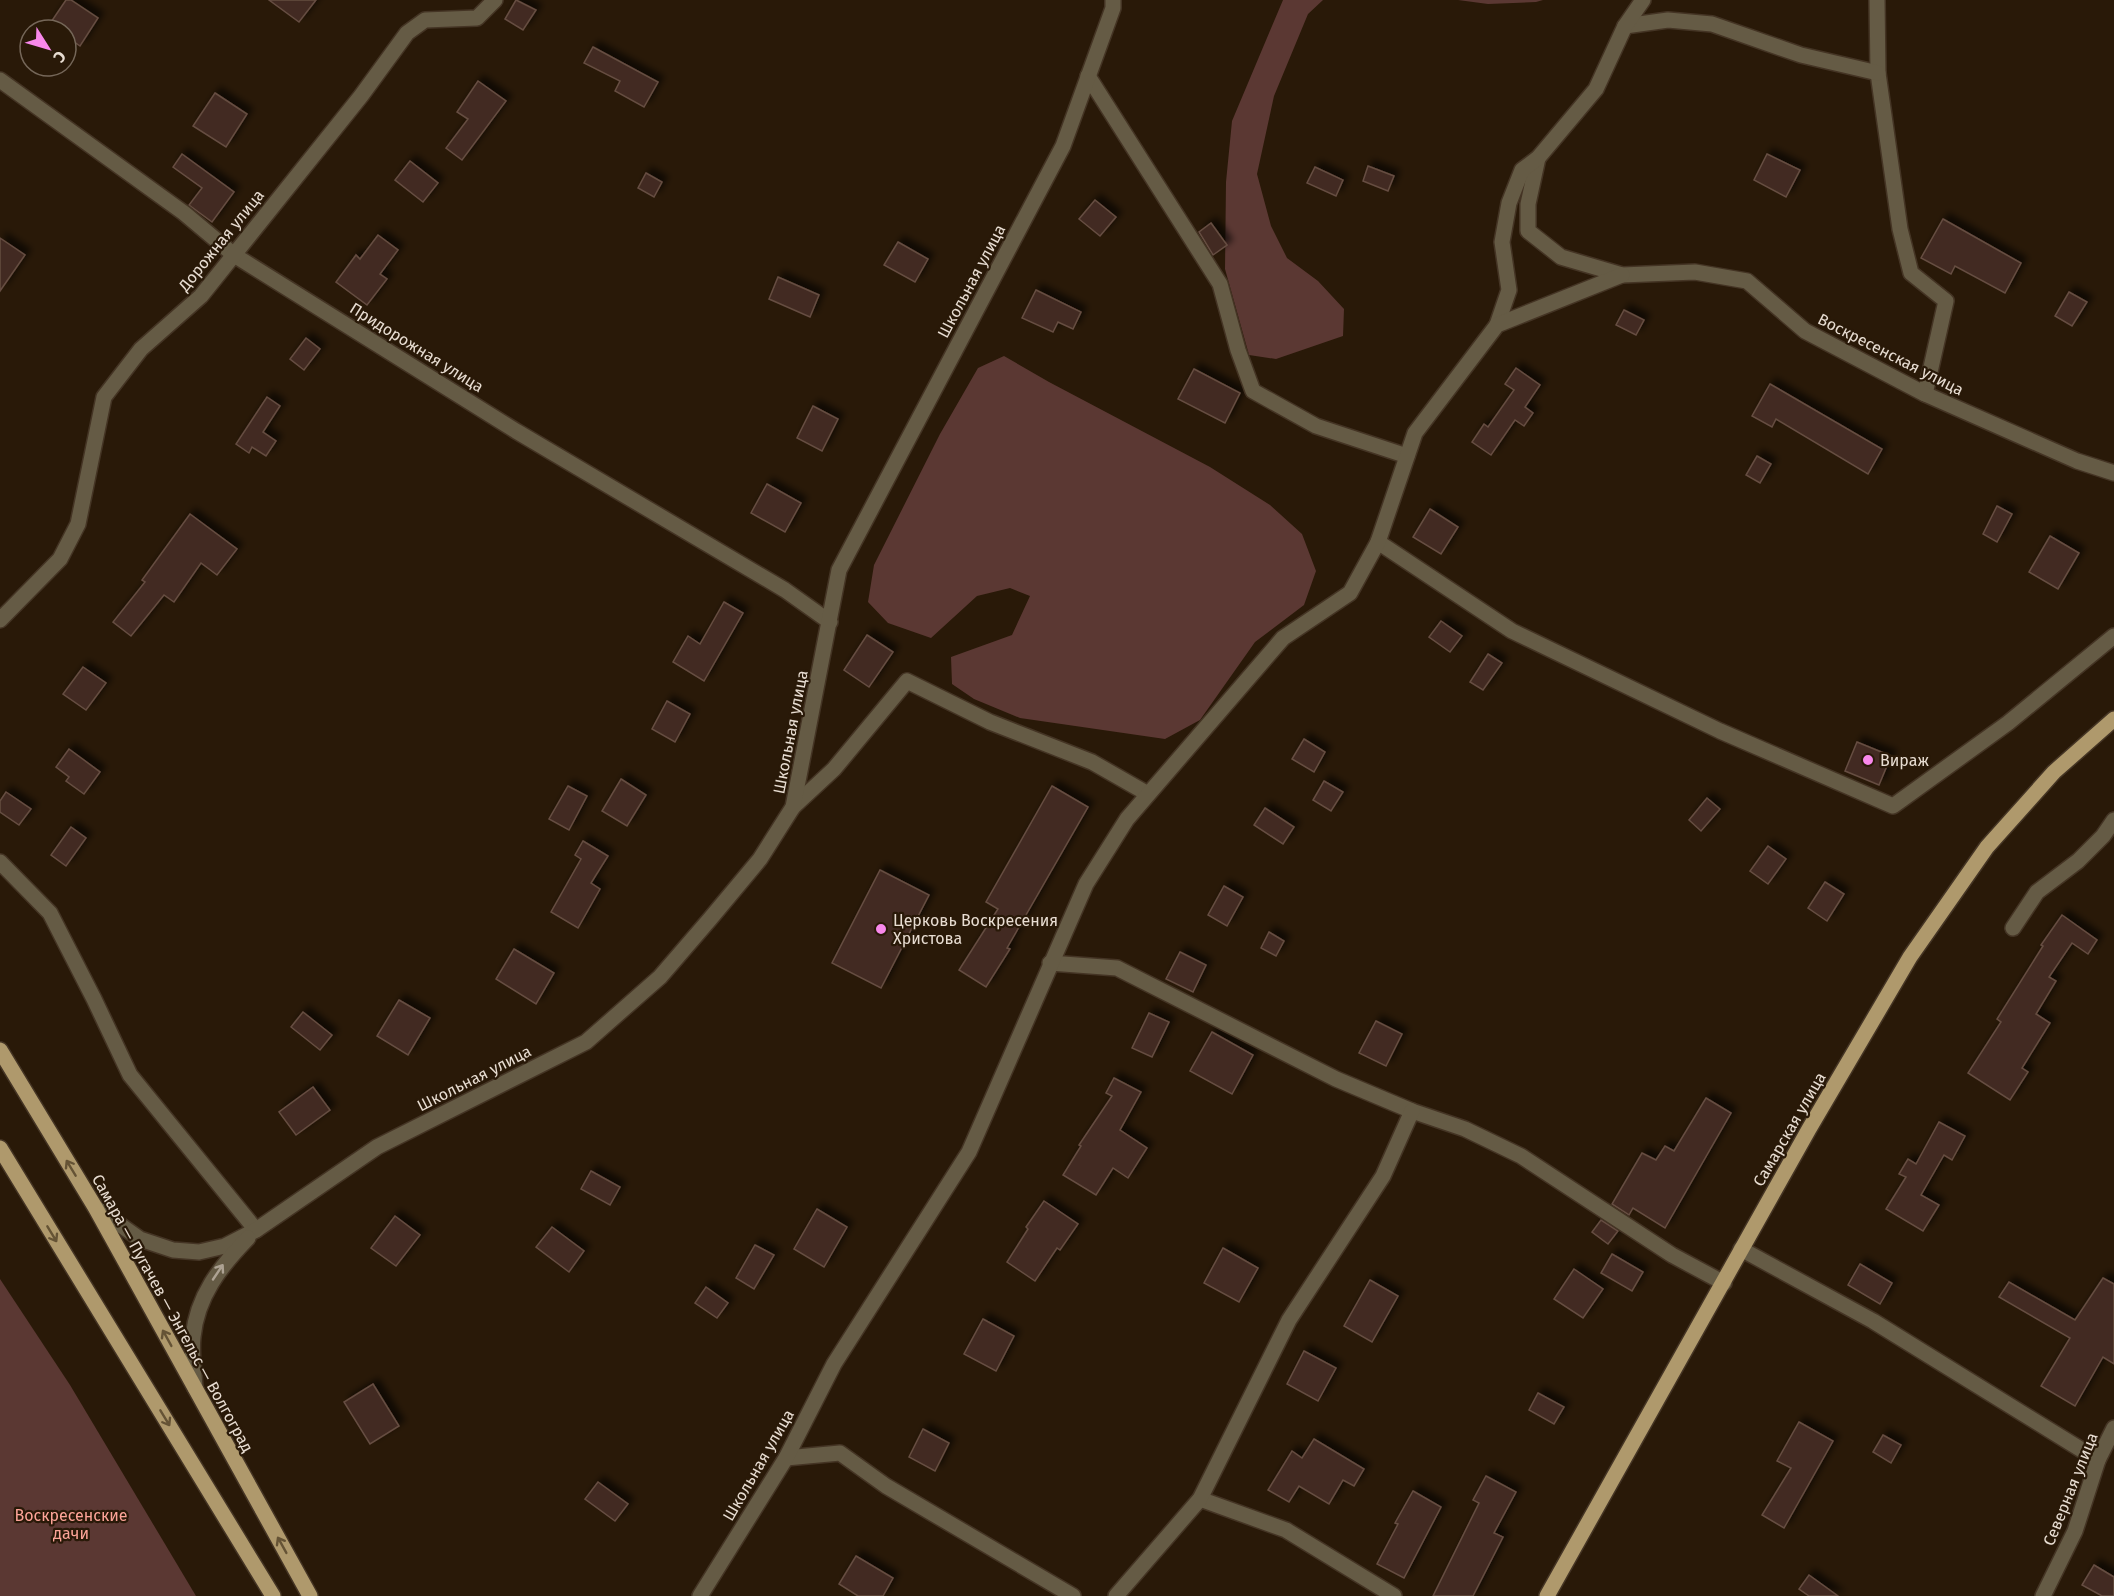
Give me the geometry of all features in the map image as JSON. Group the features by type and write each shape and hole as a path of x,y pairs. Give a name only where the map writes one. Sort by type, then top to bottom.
{"main road":[{"name":"Самарская улица","path":"1547,1596 1809,1129 1910,957 1981,856 2054,772 2114,718"},
{"name":"Самара — Пугачев — Энгельс — Волгоград","path":"0,1050 95,1207 310,1596"},
{"path":"0,1148 273,1596"}],"street":[{"name":"Дорожная улица","path":"0,620 60,559 78,524 104,397 141,349 201,296 361,96 407,33 425,20 477,18 495,0"},
{"name":"Школьная улица","path":"95,1207 140,1239 173,1250 199,1252 225,1246 256,1230 377,1147 586,1042 660,977 760,859 793,807 839,570 1063,146 1113,8 1113,0"},
{"path":"1497,325 1509,290 1502,242 1509,203 1522,170 1538,158 1596,89 1625,26 1643,0"},
{"path":"1877,0 1878,73 1900,229 1911,273 1946,301 1925,394"},
{"path":"1625,26 1668,20 1712,24 1801,55 1878,73"},
{"path":"1088,76 1220,284 1238,350 1253,391 1316,426 1407,456"},
{"name":"Придорожная улица","path":"0,80 184,213 234,255 516,431 785,590 830,622"},
{"name":"Воскресенская улица","path":"1538,158 1528,204 1528,231 1561,257 1622,275 1695,272 1747,281 1804,331 1925,394 2077,460 2114,473"},
{"path":"1497,325 1622,275"},
{"name":"Школьная улица","path":"700,1596 786,1458 834,1364 969,1152 1086,884 1127,819 1283,638 1350,593 1378,542 1414,434 1497,325"},
{"path":"1378,542 1512,631 1720,731 1893,806 2008,723 2114,636"},
{"path":"793,807 834,769 907,681 990,722 1092,762 1148,794"},
{"path":"2013,927 2037,892 2078,861 2103,836 2114,820"},
{"path":"0,862 50,914 130,1075 256,1230 224,1263 208,1287 198,1308 193,1338 195,1388"},
{"path":"1050,963 1117,968 1336,1079 1412,1111 1465,1129 1521,1156 1672,1255 1724,1283"},
{"path":"1116,1596 1200,1498 1289,1320 1383,1176 1412,1111"},
{"path":"1742,1250 1873,1321 2098,1460"},
{"name":"Северная улица","path":"2043,1596 2075,1531 2098,1460 2114,1428"},
{"path":"786,1458 840,1454 886,1486 1073,1596"},
{"path":"1200,1498 1287,1530 1394,1596"}],"green space":[{"path":"1283,0 1323,0 1308,14 1274,96 1257,174 1271,226 1287,258 1318,281 1344,309 1343,336 1276,359 1249,355 1225,269 1226,182 1232,121"},
{"path":"1458,0 1543,0 1488,4"},
{"path":"1004,356 1210,467 1270,505 1302,534 1316,571 1304,605 1255,642 1200,720 1165,739 1020,718 974,699 952,684 951,657 1012,635 1030,596 1010,588 977,596 931,638 888,623 868,602 874,565 940,434 978,368"},
{"name":"Воскресенские дачи","path":"0,1279 70,1385 196,1596 0,1596"}],"building":[{"path":"66,0 71,0 98,18 80,46 78,45 78,18 54,18"},
{"path":"269,0 316,0 299,22"},
{"path":"516,0 536,10 523,30 505,19"},
{"path":"593,47 658,82 644,107 615,91 620,81 584,63"},
{"path":"478,81 506,101 462,160 446,148 468,119 457,112"},
{"path":"215,93 247,114 226,147 193,126"},
{"path":"182,154 234,192 212,222 189,205 202,188 173,167"},
{"path":"1767,154 1800,170 1786,197 1754,180"},
{"path":"410,161 438,183 423,202 395,180"},
{"path":"1368,166 1394,176 1388,191 1363,181"},
{"path":"1315,167 1343,180 1336,196 1307,183"},
{"path":"646,173 662,182 654,197 638,188"},
{"path":"1095,200 1116,217 1100,236 1079,219"},
{"path":"1943,219 2021,263 2005,293 1955,266 1951,274 1921,258"},
{"path":"1211,223 1227,245 1213,255 1199,232"},
{"path":"378,235 398,250 380,274 387,279 367,305 336,282 356,255 360,259"},
{"path":"0,238 25,255 0,291"},
{"path":"898,242 928,259 915,282 884,265"},
{"path":"778,277 819,295 810,317 769,299"},
{"path":"1036,290 1081,312 1073,329 1058,322 1053,332 1022,318"},
{"path":"2069,292 2087,302 2072,326 2055,316"},
{"path":"1624,310 1644,320 1636,335 1616,325"},
{"path":"306,338 320,349 304,370 290,359"},
{"path":"1516,368 1540,385 1525,407 1533,413 1524,426 1515,420 1491,455 1472,442 1484,424 1488,427 1514,390 1505,384"},
{"path":"1194,369 1240,393 1225,423 1178,399"},
{"path":"1770,384 1882,449 1868,474 1776,419 1772,427 1752,416"},
{"path":"267,397 280,406 263,432 276,441 266,456 252,447 249,453 236,444"},
{"path":"813,406 838,419 822,451 797,438"},
{"path":"1757,456 1771,464 1760,483 1746,475"},
{"path":"767,484 801,503 785,532 751,513"},
{"path":"1997,506 2012,514 1997,542 1983,534"},
{"path":"1430,509 1458,527 1441,554 1413,537"},
{"path":"190,514 237,549 217,575 201,563 174,602 164,595 131,636 113,622 145,582 142,580"},
{"path":"2050,536 2079,553 2058,589 2029,572"},
{"path":"724,602 743,613 704,681 673,662 688,636 700,644"},
{"path":"1441,621 1462,636 1450,652 1429,637"},
{"path":"867,635 893,652 869,687 844,670"},
{"path":"1488,654 1502,663 1483,690 1470,682"},
{"path":"83,667 106,683 86,710 63,694"},
{"path":"667,701 690,714 675,742 652,729"},
{"path":"1304,739 1325,752 1314,772 1292,759"},
{"path":"1857,742 1891,756 1879,785 1845,771"},
{"path":"69,749 100,772 84,794 66,781 69,777 56,767"},
{"path":"621,779 646,795 627,826 602,811"},
{"path":"1324,781 1343,792 1331,811 1313,800"},
{"path":"568,786 587,796 569,830 549,819"},
{"path":"1052,786 1088,807 1007,948 1010,949 986,987 959,970 998,909 986,902"},
{"path":"6,792 31,809 19,825 0,812 0,801"},
{"path":"1707,798 1720,809 1701,831 1689,820"},
{"path":"1265,808 1294,827 1283,844 1254,825"},
{"path":"71,827 86,838 66,866 51,855"},
{"path":"583,841 608,856 591,883 600,889 578,928 551,912 581,859 575,855"},
{"path":"1768,846 1786,859 1768,884 1750,871"},
{"name":"Церковь Воскресения Христова","path":"880,870 929,895 881,988 832,963"},
{"path":"1825,882 1844,894 1827,921 1808,908"},
{"path":"1224,886 1243,897 1227,926 1208,915"},
{"path":"2062,915 2097,940 2088,954 2072,943 2049,977 2056,981 2036,1014 2050,1023 2022,1068 2028,1072 2010,1100 1968,1073 2001,1022 1997,1019 2043,946 2041,945"},
{"path":"1269,932 1284,941 1276,956 1261,948"},
{"path":"514,949 554,973 536,1004 496,979"},
{"path":"1180,952 1206,965 1193,992 1166,979"},
{"path":"399,1000 430,1018 408,1055 377,1036"},
{"path":"303,1012 332,1035 320,1050 291,1027"},
{"path":"1149,1013 1169,1022 1152,1057 1132,1048"},
{"path":"1376,1021 1402,1034 1386,1066 1359,1053"},
{"path":"1212,1032 1253,1055 1232,1094 1190,1071"},
{"path":"1114,1078 1141,1092 1120,1130 1147,1148 1128,1178 1113,1168 1096,1195 1063,1175 1081,1146 1079,1145 1112,1096 1106,1093"},
{"path":"313,1087 330,1110 296,1135 279,1112"},
{"path":"1706,1098 1731,1113 1665,1228 1633,1208 1629,1215 1612,1204 1642,1153 1656,1160 1665,1146 1674,1151"},
{"path":"1939,1122 1965,1136 1952,1160 1944,1155 1921,1195 1939,1205 1923,1231 1886,1209 1906,1177 1899,1174 1908,1159 1916,1164"},
{"path":"591,1171 620,1187 610,1205 581,1189"},
{"path":"1044,1201 1078,1224 1060,1250 1057,1248 1035,1281 1007,1262 1028,1229 1026,1227"},
{"path":"817,1209 847,1227 824,1267 794,1249"},
{"path":"395,1216 420,1235 396,1266 371,1248"},
{"path":"1601,1220 1618,1231 1608,1244 1592,1232"},
{"path":"552,1227 584,1251 569,1272 536,1247"},
{"path":"755,1245 774,1255 754,1289 736,1278"},
{"path":"1223,1248 1258,1268 1239,1302 1204,1283"},
{"path":"1612,1254 1643,1272 1632,1291 1601,1273"},
{"path":"1860,1264 1892,1283 1880,1304 1848,1285"},
{"path":"1574,1269 1603,1289 1583,1318 1554,1299"},
{"path":"2103,1278 2114,1284 2114,1364 2103,1357 2075,1406 2041,1386 2070,1338 1999,1297 2009,1282 2075,1320"},
{"path":"1370,1280 1398,1296 1372,1342 1344,1326"},
{"path":"706,1287 728,1303 717,1318 695,1303"},
{"path":"983,1319 1014,1336 996,1371 964,1354"},
{"path":"1304,1351 1336,1368 1318,1401 1287,1384"},
{"path":"373,1384 399,1426 370,1444 344,1402"},
{"path":"1538,1393 1564,1407 1554,1424 1529,1410"},
{"path":"1799,1422 1833,1441 1784,1528 1762,1515 1791,1468 1777,1461"},
{"path":"923,1429 949,1443 935,1471 909,1457"},
{"path":"1883,1435 1901,1445 1891,1463 1873,1452"},
{"path":"1314,1439 1364,1469 1354,1486 1343,1480 1329,1504 1299,1486 1289,1502 1268,1490 1292,1451 1302,1458"},
{"path":"1486,1476 1516,1492 1494,1533 1503,1537 1473,1596 1433,1596 1479,1503 1473,1500"},
{"path":"598,1482 628,1504 615,1521 585,1499"},
{"path":"1413,1491 1441,1507 1404,1578 1377,1564 1398,1524 1395,1523"},
{"path":"856,1556 893,1578 883,1596 858,1596 839,1584"},
{"path":"2094,1565 2114,1577 2114,1596 2102,1596 2082,1585"},
{"path":"1809,1575 1838,1596 1809,1596 1799,1589"}],"place":[{"name":"Вираж","path":"1868,760"},
{"name":"Церковь Воскресения Христова","path":"881,929"}]}
